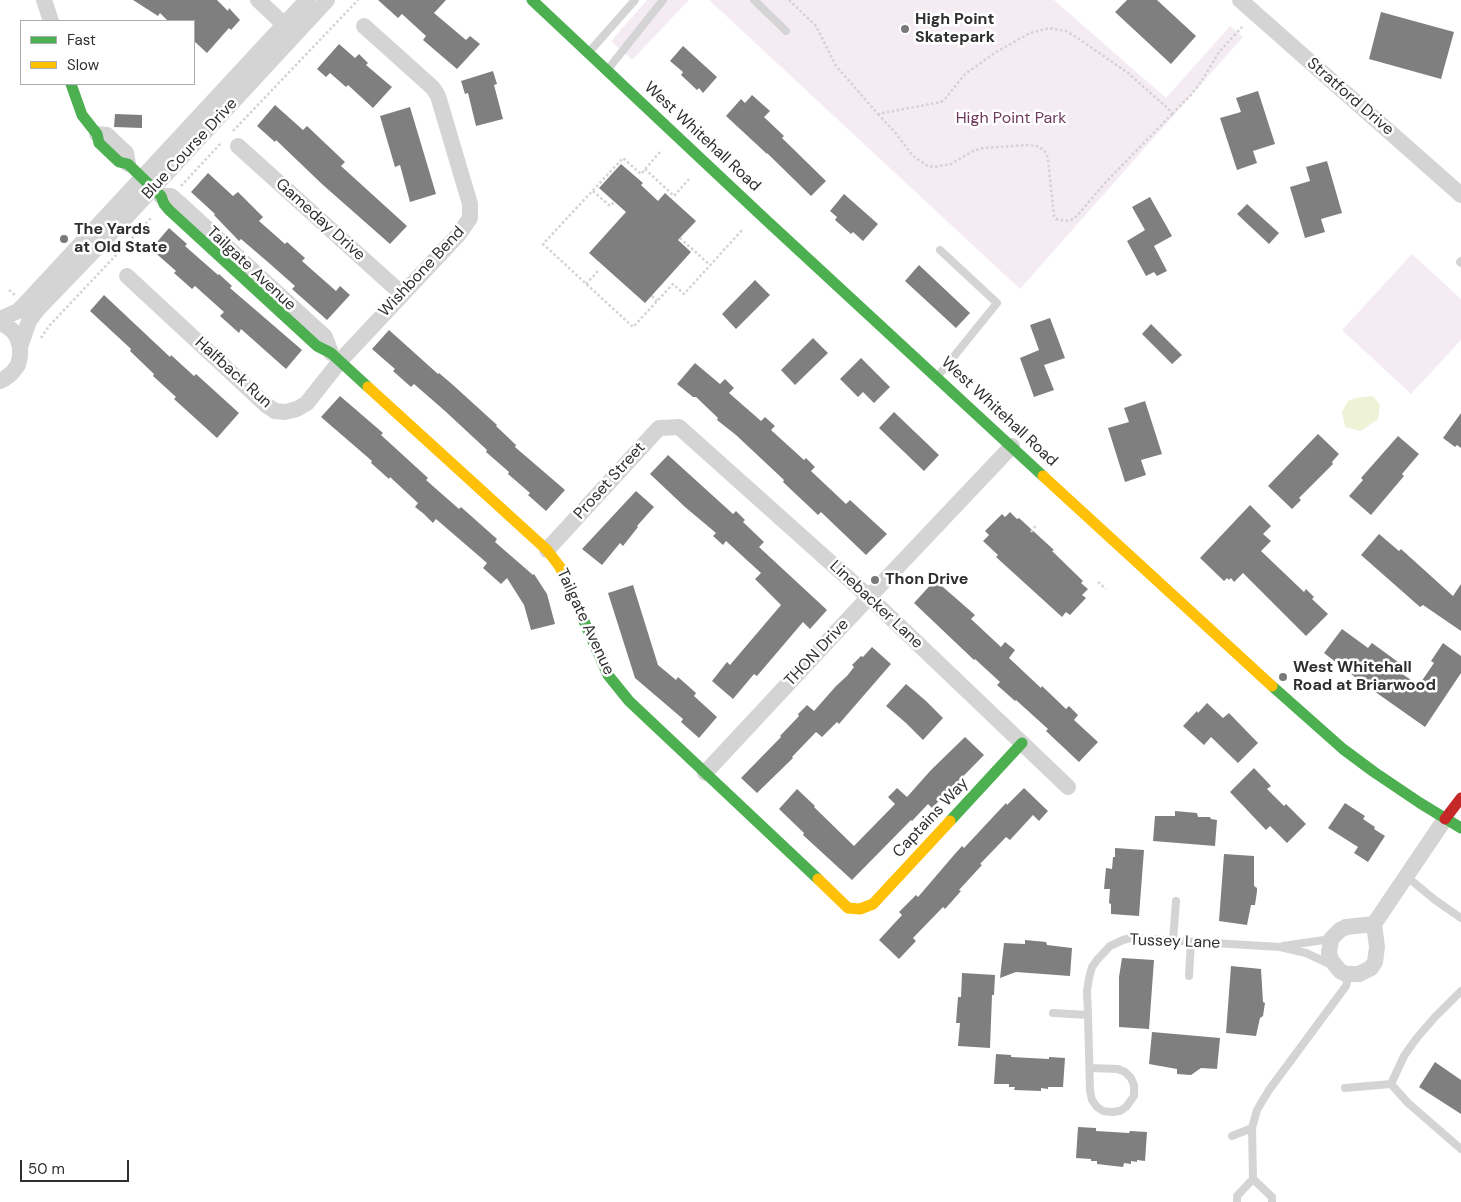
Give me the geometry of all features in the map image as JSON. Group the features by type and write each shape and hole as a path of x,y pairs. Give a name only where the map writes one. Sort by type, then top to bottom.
{"main road":[{"name":"West Whitehall Road","path":"532,0 1208,628 1325,733 1374,772 1461,828"},
{"path":"71,85 82,115 97,134"},
{"path":"128,164 153,194"},
{"name":"Tailgate Avenue","path":"336,357 547,550 560,567 608,676 628,701 848,908 860,909"},
{"name":"Captains Way","path":"860,909 873,904 1022,743"},
{"path":"1445,819 1461,798"}],"street":[{"path":"44,0 52,20"},
{"path":"258,0 289,30"},
{"name":"Blue Course Drive","path":"20,347 29,321 38,310 153,194 289,30 307,0"},
{"name":"Blue Course Drive","path":"289,30 327,0"},
{"name":"Stratford Drive","path":"1240,0 1461,195"},
{"name":"Wishbone Bend","path":"336,357 402,294 465,226 470,218 470,204 438,96 433,88 364,26"},
{"path":"97,134 107,135 126,152 128,164"},
{"name":"Gameday Drive","path":"230,141 402,294"},
{"name":"Blue Course Drive","path":"0,381 12,373 18,366 20,347 18,337 0,321 18,311 153,194"},
{"name":"Tailgate Avenue","path":"153,194 171,196 178,202 325,337 336,357"},
{"name":"Halfback Run","path":"128,276 266,405 275,411 285,412 296,409 306,403 336,357"},
{"name":"Proset Street","path":"547,550 659,428 679,427"},
{"name":"Linebacker Lane","path":"679,427 869,597 1068,787"},
{"name":"THON Drive","path":"705,773 1012,446"},
{"path":"1374,924 1346,927 1340,930 1331,939 1330,960 1342,970 1359,974 1365,972 1375,962 1377,948 1374,924 1445,819"}],"lane":[{"path":"589,52 635,0"},
{"path":"608,70 663,0"},
{"path":"754,0 786,31"},
{"path":"937,377 997,303 940,250"},
{"path":"1406,876 1461,918"},
{"path":"1173,941 1176,901"},
{"name":"Tussey Lane","path":"1090,1068 1118,1069 1125,1072 1131,1078 1134,1085 1134,1096 1126,1107 1120,1111 1104,1111 1097,1107 1092,1100 1090,1091 1087,991 1089,978 1097,960 1110,946 1131,938 1280,946 1331,939"},
{"path":"1189,976 1191,942"},
{"name":"Tussey Lane","path":"1280,946 1306,954 1342,970"},
{"path":"1237,1202 1237,1196 1253,1179 1252,1128 1257,1110 1269,1090 1346,986 1342,970"},
{"path":"1391,1084 1404,1056 1416,1039 1435,1016 1461,991"},
{"path":"1053,1013 1088,1015"},
{"path":"1345,1088 1391,1084"},
{"path":"1391,1084 1408,1103 1461,1149"},
{"path":"1232,1136 1252,1128"},
{"path":"1253,1179 1272,1197 1272,1202"}],"path":[{"path":"177,190 230,141 358,0"},
{"path":"789,0 816,26 836,66 894,131 913,156 928,166 935,167 951,164 973,151 984,148 1032,145 1044,150 1048,160 1054,216 1059,220 1071,220 1077,216 1105,182 1190,96 1220,52 1242,28"},
{"path":"878,114 941,102 965,74 996,52 1030,33 1049,28 1066,31 1080,39 1128,73 1173,113"},
{"path":"660,152 641,174 623,158 543,244 633,327 673,284 684,294 743,230"},
{"path":"966,156 969,160"},
{"path":"645,169 674,196 689,179"},
{"path":"593,191 610,206 614,202"},
{"path":"40,339 153,194"},
{"path":"680,238 710,265"},
{"path":"586,284 599,270"},
{"path":"652,296 657,301"},
{"path":"1031,532 1037,524"},
{"path":"1098,582 1106,589"}],"green space":[{"path":"647,0 689,0 632,60 611,41"},
{"name":"High Point Park","path":"709,0 1054,0 1166,98 1230,26 1243,37 1020,289"},
{"path":"1412,254 1461,299 1461,340 1411,394 1342,330"}],"shaded area":[{"path":"1373,396 1380,405 1378,419 1361,431 1345,427 1342,412 1348,401"}],"building":[{"path":"133,0 217,0 228,11 229,8 240,20 231,30 229,28 207,53 195,42 195,20 167,20 160,13 158,16"},
{"path":"378,0 446,0 434,13 466,40 470,36 480,44 457,69 423,40 426,36 402,14 398,18"},
{"path":"1127,0 1157,0 1196,36 1171,64 1115,12"},
{"path":"1381,12 1454,32 1441,79 1369,59"},
{"path":"339,44 355,58 359,54 368,63 366,65 392,87 373,108 348,85 346,87 330,73 326,77 317,69"},
{"path":"683,46 717,77 703,93 681,75 683,72 670,61"},
{"path":"493,71 497,84 494,85 503,119 476,126 468,93 465,94 461,81"},
{"path":"1258,91 1275,144 1253,151 1257,163 1237,170 1220,118 1241,112 1236,98"},
{"path":"752,95 770,111 764,117 784,136 782,138 826,181 811,196 726,116 741,99 745,103"},
{"path":"275,105 303,130 307,126 345,162 341,166 407,226 390,244 323,185 276,140 275,142 257,126"},
{"path":"410,107 436,194 410,202 400,165 395,167 380,116"},
{"path":"115,114 142,115 142,128 114,127"},
{"path":"1327,161 1342,213 1321,219 1325,232 1305,238 1290,187 1310,181 1306,167"},
{"path":"621,164 643,183 641,185 658,201 665,193 696,221 678,240 691,252 645,303 589,253 626,212 599,188"},
{"path":"208,173 233,196 238,192 263,217 259,221 285,244 287,242 305,258 302,261 336,291 340,286 350,295 327,320 292,289 295,286 241,239 239,241 215,214 191,192"},
{"path":"844,194 878,224 863,241 853,232 851,234 835,220 837,217 830,211"},
{"path":"1150,197 1172,236 1154,246 1167,271 1157,276 1154,272 1146,276 1127,241 1145,230 1132,207"},
{"path":"1247,204 1279,233 1269,244 1237,214"},
{"path":"169,228 187,244 185,246 232,286 230,288 302,350 286,369 241,329 239,333 220,316 224,312 195,286 192,289 174,273 176,271 151,249"},
{"path":"919,265 970,313 956,328 905,281"},
{"path":"755,280 770,295 736,329 722,314"},
{"path":"104,295 170,357 171,355 194,376 196,374 239,413 217,438 174,399 176,397 153,376 154,374 130,351 131,349 90,311"},
{"path":"1050,318 1065,358 1044,365 1054,390 1034,397 1020,358 1039,350 1030,325"},
{"path":"1151,324 1182,355 1172,364 1142,334"},
{"path":"389,330 497,425 516,445 515,447 565,490 546,511 528,495 530,493 508,474 509,472 486,452 487,450 414,384 411,387 393,371 395,369 372,349"},
{"path":"813,338 828,353 795,385 781,370"},
{"path":"861,358 890,387 874,403 863,392 858,397 840,379"},
{"path":"695,363 720,384 725,379 734,388 729,393 761,421 765,417 775,426 771,430 804,460 806,458 815,467 811,471 846,504 850,500 887,534 866,555 821,512 818,515 783,482 784,480 736,435 717,420 718,418 696,397 693,397 677,384"},
{"path":"340,396 383,433 381,435 428,478 426,480 459,509 461,507 497,539 495,542 534,574 547,594 555,624 531,630 524,605 507,578 501,584 483,568 487,563 436,519 433,523 415,507 418,503 321,417"},
{"path":"1145,401 1162,454 1141,460 1146,475 1125,482 1108,428 1129,422 1124,408"},
{"path":"894,412 939,455 924,471 879,428"},
{"path":"1461,413 1461,448 1457,445 1455,447 1443,438"},
{"path":"1318,434 1339,454 1332,462 1333,464 1299,498 1301,500 1292,509 1268,486"},
{"path":"1398,436 1419,454 1402,474 1404,476 1371,515 1349,496 1363,480 1361,478"},
{"path":"668,455 733,514 736,511 745,520 743,522 764,542 759,547 827,610 810,629 803,622 757,676 754,674 733,699 712,681 727,662 730,665 781,605 755,579 761,573 726,541 723,545 713,536 716,533 650,474"},
{"path":"636,491 654,507 623,546 620,543 602,565 582,549"},
{"path":"1250,505 1271,526 1263,534 1271,541 1261,551 1304,592 1306,589 1314,597 1312,599 1328,614 1306,636 1243,573 1234,582 1231,578 1229,580 1227,578 1224,581 1200,558"},
{"path":"1010,512 1054,550 1052,551 1083,581 1081,583 1088,589 1082,595 1086,598 1070,615 1066,612 1062,617 996,557 998,555 983,541 989,535 985,531 1002,514 1005,517"},
{"path":"1379,534 1399,551 1401,549 1453,596 1461,584 1461,631 1423,605 1420,607 1361,555"},
{"path":"935,580 975,615 971,619 1001,647 1005,642 1015,650 1009,658 1066,709 1069,706 1078,715 1074,720 1098,742 1079,762 1046,731 1048,729 997,685 1000,682 914,603"},
{"path":"633,585 658,665 676,680 678,677 696,693 694,696 717,717 699,738 681,722 683,719 635,678 608,593"},
{"path":"1342,629 1368,648 1372,643 1398,662 1393,668 1419,685 1434,663 1431,661 1443,643 1461,656 1461,673 1425,727 1324,653"},
{"path":"872,647 891,664 839,724 837,722 822,737 816,732 793,758 757,793 741,778 781,737 807,705 814,711 847,676 854,667 852,665"},
{"path":"906,684 943,718 923,740 886,706"},
{"path":"1207,703 1223,718 1229,713 1258,743 1238,763 1211,737 1204,745 1183,726"},
{"path":"965,737 984,755 932,808 928,804 911,820 852,880 803,835 804,833 779,809 797,789 854,846 895,804 888,797 897,788 907,797 931,770"},
{"path":"1254,768 1271,786 1267,789 1284,806 1286,804 1306,824 1287,843 1270,826 1266,830 1230,792"},
{"path":"1024,788 1048,811 1039,821 1033,815 1010,840 1006,837 980,864 982,865 959,890 961,891 945,909 943,907 913,938 916,941 899,959 879,940 902,915 899,912 916,895 918,897 962,846 964,848 1006,803 1007,805"},
{"path":"1345,803 1365,816 1363,819 1385,836 1368,862 1354,853 1358,847 1328,828"},
{"path":"1175,811 1197,813 1198,817 1210,817 1217,820 1215,846 1153,841 1155,816 1175,816"},
{"path":"1115,848 1144,850 1139,916 1111,914 1111,904 1109,903 1110,889 1104,889 1106,868 1112,869"},
{"path":"1224,854 1254,856 1254,886 1257,888 1257,891 1255,905 1251,905 1247,925 1219,921"},
{"path":"1025,940 1046,942 1047,945 1072,948 1070,976 1016,972 1000,978 1004,943 1025,944"},
{"path":"1122,958 1154,960 1149,1029 1119,1027 1119,977"},
{"path":"1231,966 1261,969 1263,1002 1265,1003 1256,1036 1226,1033"},
{"path":"962,973 995,975 994,995 992,995 990,1048 958,1046 960,1023 956,1023 958,997 961,997"},
{"path":"1152,1032 1220,1038 1217,1069 1201,1068 1191,1075 1177,1074 1177,1069 1149,1064"},
{"path":"996,1054 1011,1055 1011,1057 1065,1058 1063,1087 1041,1088 1041,1091 1014,1090 1015,1087 1009,1087 1009,1084 994,1084"},
{"path":"1435,1062 1461,1080 1461,1114 1419,1087"},
{"path":"1078,1127 1096,1128 1096,1131 1147,1132 1145,1161 1131,1161 1131,1164 1124,1163 1123,1167 1097,1164 1097,1161 1091,1161 1091,1159 1076,1158"}],"traffic: fast":[{"path":"532,0 1043,476"},
{"path":"71,85 82,115 97,134 99,143 119,162 128,164 161,196 169,210 317,346 331,353 368,387"},
{"path":"567,583 608,675 629,701 818,879"},
{"path":"1272,686 1343,749 1420,803 1461,828"},
{"path":"950,821 1022,743"}],"traffic: slow":[{"path":"368,387 547,550 560,567 567,583"},
{"path":"1043,476 1272,686"},
{"path":"818,879 848,908 860,909 873,904 950,821"}],"traffic: jam":[{"path":"1445,819 1461,798"}],"place":[{"name":"High Point Skatepark","path":"905,29"},
{"name":"The Yards at Old State","path":"64,239"},
{"name":"Thon Drive","path":"875,580"},
{"name":"West Whitehall Road at Briarwood","path":"1283,677"}]}
